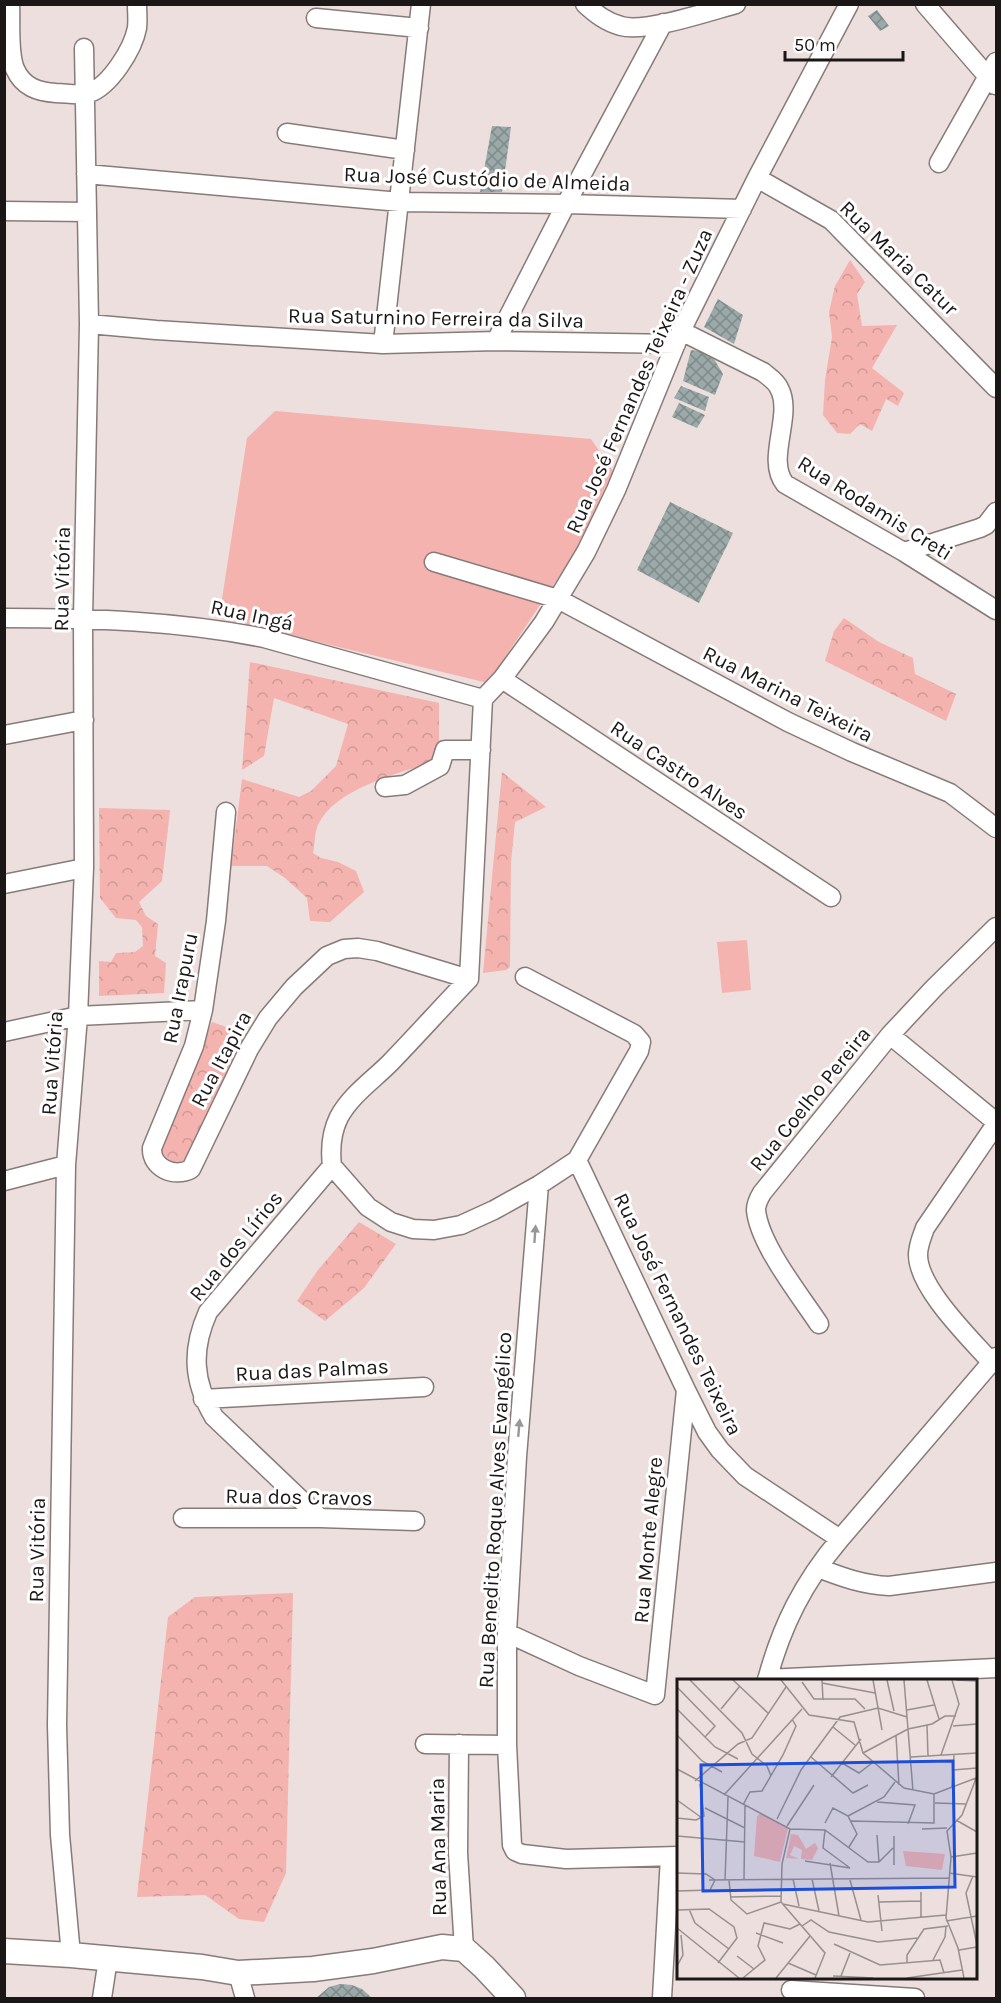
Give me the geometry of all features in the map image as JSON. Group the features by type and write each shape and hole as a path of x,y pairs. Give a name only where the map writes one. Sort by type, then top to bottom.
{"main road":[{"path":"4,1951 202,1967 238,1973 313,1969 373,1961 442,1947 464,1949 513,1998"}],"street":[{"path":"10,4 12,58 15,69 22,80 43,92 86,94 98,89 114,73 128,49 136,28 137,4"},
{"path":"383,344 421,4"},
{"path":"585,4 599,17 622,27 663,23 736,4"},
{"name":"Rua José Fernandes Teixeira - Zuza","path":"483,699 502,679 544,622 586,552 616,490 679,338 757,178 849,4"},
{"path":"925,4 994,75 939,163"},
{"path":"316,18 419,28"},
{"path":"496,341 663,23"},
{"name":"Rua Vitória","path":"71,1955 60,1834 57,1725 66,1165 78,1016 84,868 83,618 89,324 84,48"},
{"path":"287,133 405,150"},
{"name":"Rua José Custódio de Almeida","path":"86,174 400,202 742,209"},
{"name":"Rua Maria Catur","path":"757,178 831,220 996,388"},
{"path":"4,211 87,212"},
{"name":"Rua Saturnino Ferreira da Silva","path":"89,324 383,344 679,338"},
{"name":"Rua Rodamis Creti","path":"679,338 763,372 781,390 783,408 778,466 780,477 785,484 904,552 996,610"},
{"path":"904,552 980,528 986,525 996,512"},
{"name":"Rua Marina Teixeira","path":"434,562 558,599 788,722 950,793 996,828"},
{"name":"Rua Ingá","path":"4,618 83,618 232,631 483,699"},
{"name":"Rua Castro Alves","path":"502,679 831,897"},
{"path":"483,699 469,979 349,1102 333,1131 330,1147 332,1166 368,1207 391,1222 412,1229 434,1230 461,1225 539,1185 577,1160 639,1050 641,1042 634,1034 525,977"},
{"path":"4,735 84,720"},
{"path":"385,787 405,785 440,766 445,750 481,750"},
{"name":"Rua Irapuru","path":"191,1169 178,1173 166,1170 156,1163 152,1156 152,1148 194,1046 203,1010 216,921 226,812"},
{"path":"4,884 84,868"},
{"name":"Rua Coelho Pereira","path":"819,1324 771,1250 756,1208 762,1192 891,1035 934,988 996,927"},
{"name":"Rua Itapira","path":"191,1169 249,1049 268,1017 294,987 327,956 344,949 358,948 377,951 469,979"},
{"path":"4,1032 78,1016 203,1010"},
{"path":"767,1679 792,1609 818,1568 840,1539 994,1360 949,1314 927,1284 918,1257 919,1244 925,1228 996,1123 891,1035"},
{"name":"Rua José Fernandes Teixeira","path":"577,1160 707,1432 732,1464 745,1476 840,1539"},
{"path":"4,1181 66,1165"},
{"name":"Rua dos Lírios","path":"203,1399 196,1353 199,1332 208,1312 332,1166"},
{"name":"Rua Benedito Roque Alves Evangélico","path":"539,1185 517,1457 507,1633 510,1837 515,1851 522,1854 566,1859 674,1857"},
{"name":"Rua das Palmas","path":"203,1399 423,1387"},
{"name":"Rua Monte Alegre","path":"507,1633 579,1666 655,1695 686,1390"},
{"path":"203,1399 214,1417 320,1518"},
{"name":"Rua dos Cravos","path":"183,1518 415,1521"},
{"path":"818,1568 854,1582 889,1586 996,1572"},
{"path":"786,1679 996,1668"},
{"path":"425,1744 507,1744"},
{"name":"Rua Ana Maria","path":"459,1744 458,1853 464,1949"},
{"path":"662,1998 674,1857"},
{"path":"102,1998 108,1959"},
{"path":"238,1973 245,1998"},
{"path":"790,1989 915,1998"}],"green space":[{"path":"850,260 865,282 857,294 862,326 897,325 872,368 904,393 898,406 886,399 872,431 860,424 850,434 837,433 823,415 825,380 832,337 829,312 835,286"},
{"path":"275,411 591,439 613,471 574,554 488,683 219,618 247,438"},
{"path":"844,618 879,642 913,658 915,674 956,694 946,721 825,661 834,631"},
{"path":"250,662 439,703 439,743 436,761 387,777 353,792 326,812 318,825 313,853 356,871 364,892 330,922 310,921 307,898 285,878 267,866 231,866 242,779 299,797 311,791 336,766 348,724 274,698 264,756 242,770"},
{"path":"502,772 546,807 515,822 511,862 510,967 506,970 483,973"},
{"path":"99,808 170,810 162,881 139,902 146,916 158,924 155,956 166,963 164,993 99,996 99,961 111,962 116,953 135,952 143,946 142,927 136,920 116,918 100,898"},
{"path":"747,940 751,990 722,993 717,942"},
{"path":"212,1022 246,1034 185,1162 175,1166 156,1154"},
{"path":"359,1222 396,1244 364,1288 325,1321 297,1301 318,1270"},
{"path":"293,1593 286,1873 264,1922 239,1919 205,1895 137,1897 168,1617 195,1597"}],"building":[{"path":"877,10 889,26 880,31 868,16"},
{"path":"492,126 511,127 502,192 480,192"},
{"path":"718,299 743,315 734,344 704,327"},
{"path":"691,350 699,351 714,359 723,374 715,395 683,381"},
{"path":"681,386 709,397 705,411 674,398"},
{"path":"679,403 705,415 697,428 672,417"},
{"path":"670,502 733,533 699,603 637,570"},
{"path":"340,1984 362,1989 372,1998 316,1998 329,1987"}]}
